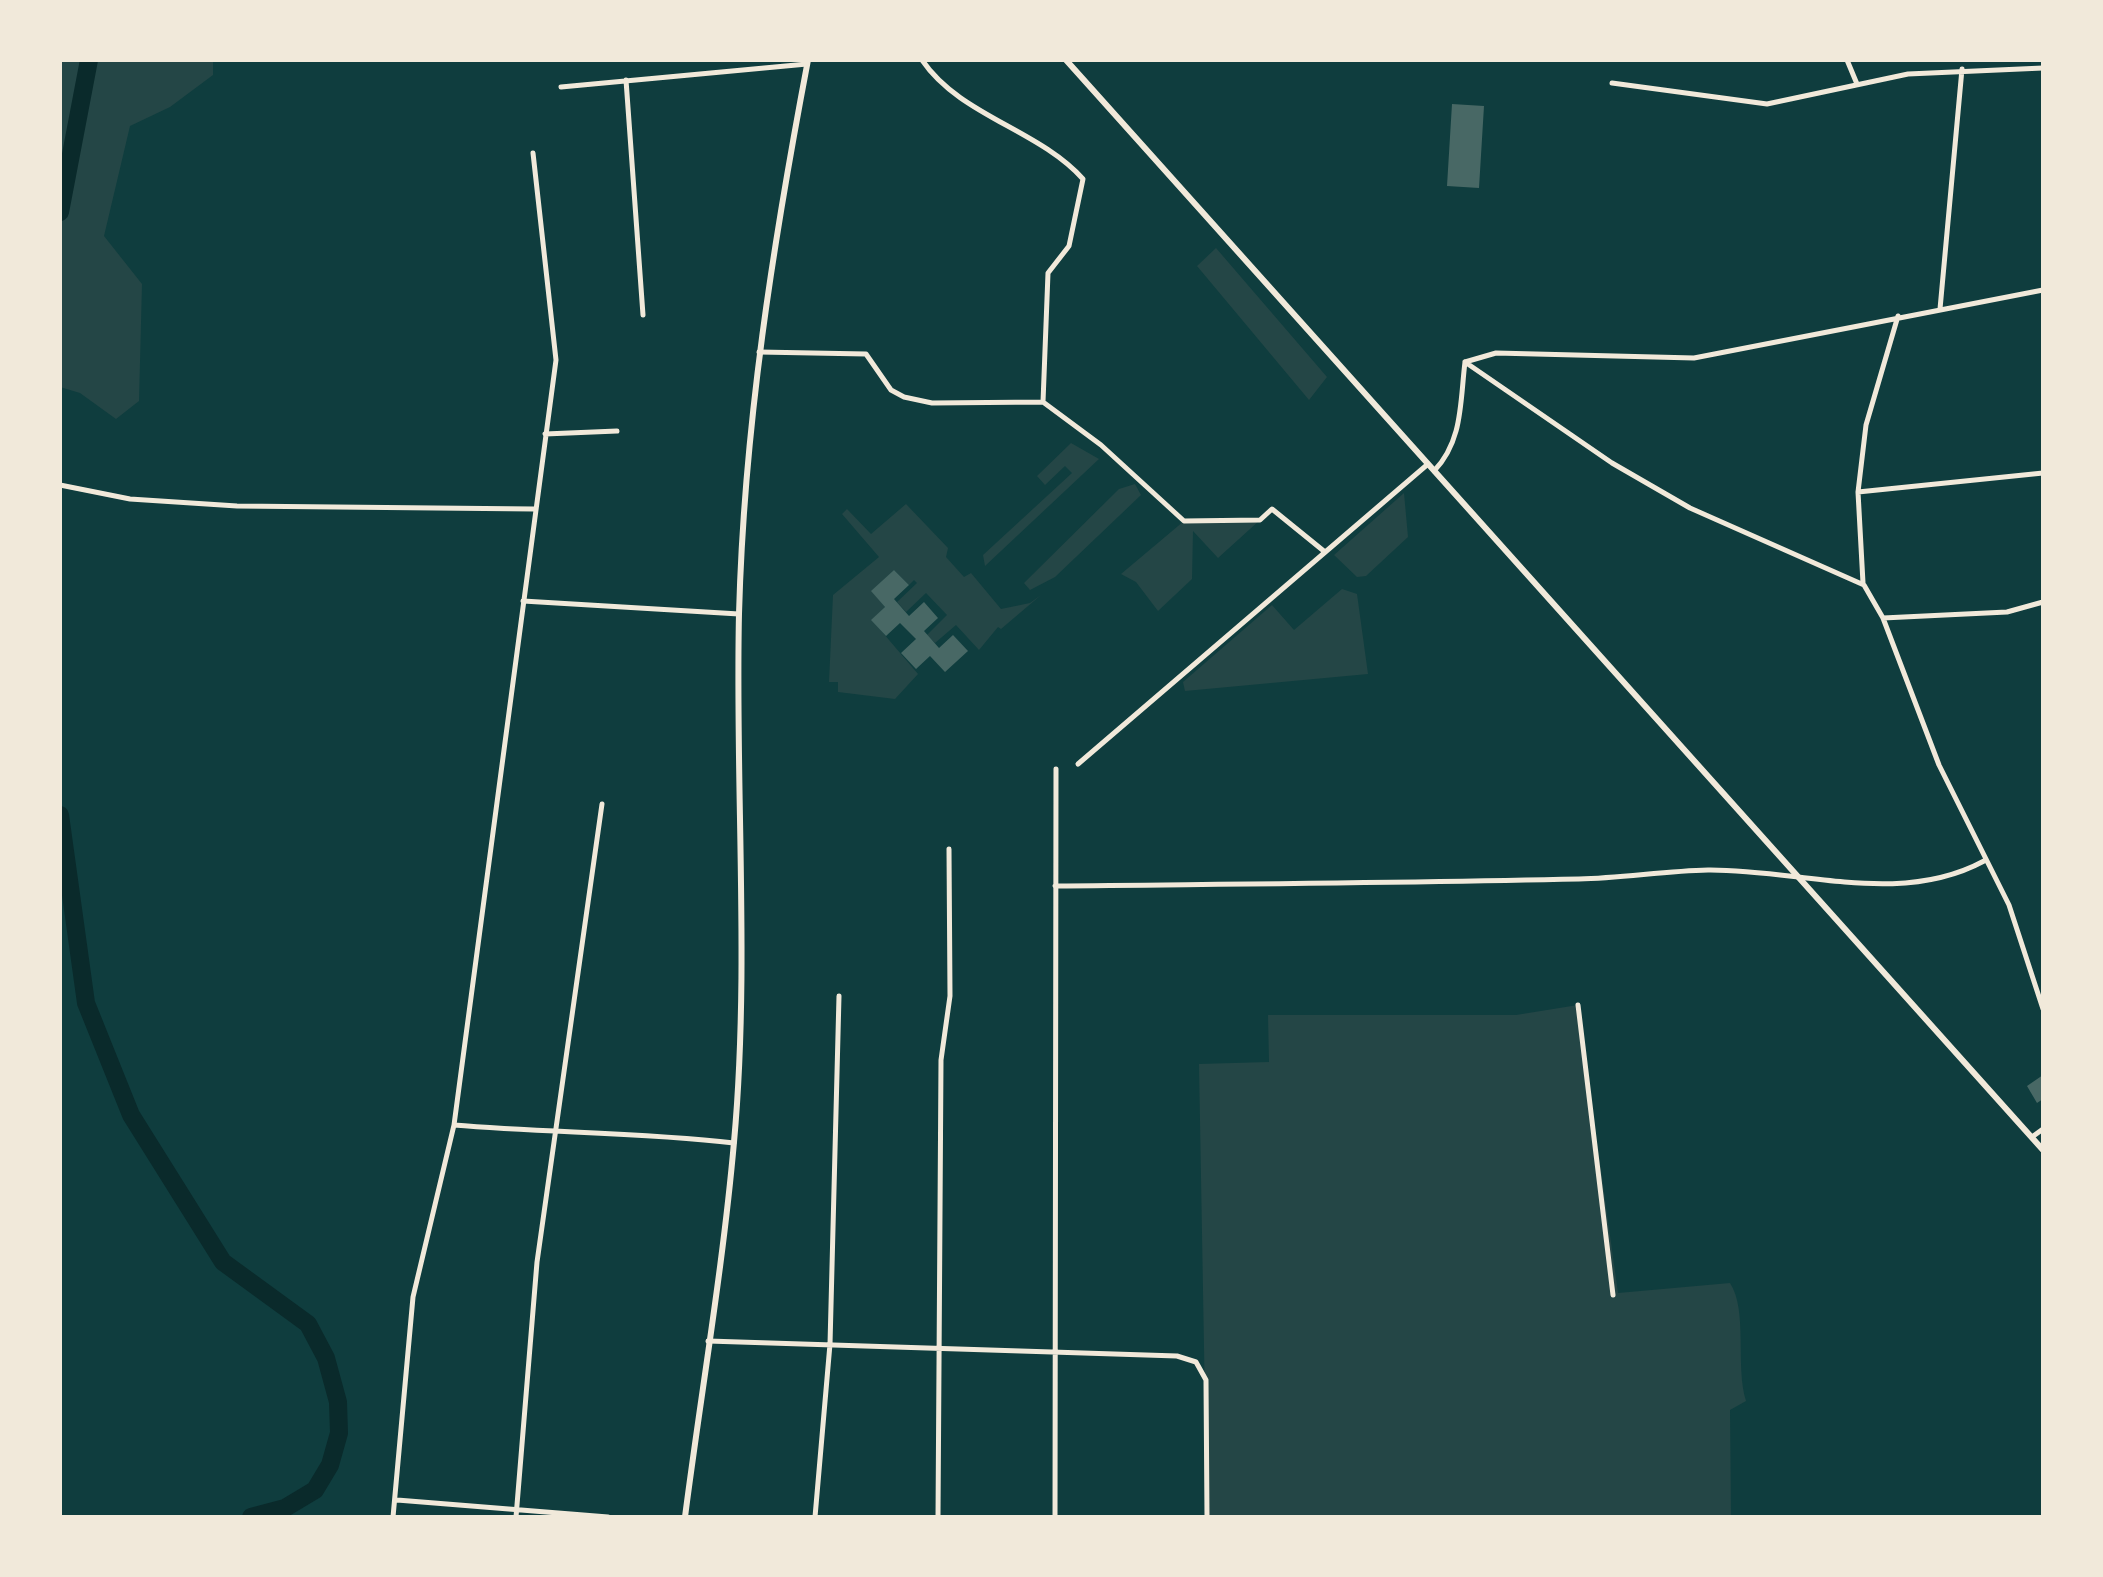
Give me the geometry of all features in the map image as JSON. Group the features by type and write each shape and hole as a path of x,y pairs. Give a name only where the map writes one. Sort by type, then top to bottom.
{"main road":[{"path":"1066,60 2043,1150"},
{"path":"685,1517 734,1142 741,995 740,614 744,493 770,256 808,62"}],"street":[{"path":"922,60 934,78 1040,143 1083,179 1070,246 1048,274 1043,402"},
{"path":"1847,60 1857,84"},
{"path":"561,87 808,62"},
{"path":"1612,83 1766,104 1857,84 1962,69 2043,68"},
{"path":"1940,308 1962,69"},
{"path":"626,80 643,316"},
{"path":"394,1517 413,1297 454,1125 556,360 534,153"},
{"path":"1464,362 1496,353 1694,358 2043,290"},
{"path":"1898,316 1866,425 1858,492 1864,585 1883,618 1939,766 2019,930 2043,1009"},
{"path":"759,352 866,354 891,390 920,401 1043,402 1122,463 1184,521 1260,520 1272,509 1325,552"},
{"path":"1078,764 1325,552 1447,458 1457,434 1464,362"},
{"path":"1464,362 1612,463 1690,508 1864,585"},
{"path":"545,434 618,431"},
{"path":"1858,492 2043,473"},
{"path":"60,486 130,499 237,506 534,510"},
{"path":"522,601 740,614"},
{"path":"1883,618 2007,612 2043,602"},
{"path":"1056,769 1056,1517"},
{"path":"516,1514 537,1262 559,1130 602,804"},
{"path":"938,1517 942,1060 950,996 949,850"},
{"path":"1055,886 1586,879 1708,870 1797,875 1828,881 1926,882 1962,873 1984,861"},
{"path":"815,1517 830,1344 839,996"},
{"path":"1578,1005 1613,1295"},
{"path":"454,1125 647,1132 734,1142"},
{"path":"2032,1137 2043,1129"},
{"path":"708,1340 1057,1355 1177,1356 1196,1362 1206,1380 1206,1517"},
{"path":"396,1500 516,1514 608,1517"}],"shaded area":[{"path":"60,60 213,60 213,75 170,107 130,126 104,236 142,284 139,401 116,419 80,393 60,387"},
{"path":"1216,248 1327,377 1309,400 1197,266"},
{"path":"1071,443 1099,459 985,566 983,555 1072,473 1065,466 1045,485 1037,476"},
{"path":"1135,484 1141,495 1055,577 1030,590 1024,583 1119,489"},
{"path":"1404,493 1408,537 1366,576 1357,577 1334,555"},
{"path":"906,504 948,548 946,557 964,577 971,573 1001,609 1030,603 1041,595 1001,629 998,627 979,650 956,625 935,643 927,635 947,615 926,593 906,612 897,602 917,583 914,580 909,585 894,570 872,591 885,607 872,620 918,674 895,699 838,692 838,682 829,682 833,595 879,557 842,514 847,509 871,534"},
{"path":"1260,520 1218,558 1193,531 1192,579 1158,611 1136,582 1121,574 1184,521"},
{"path":"1342,589 1357,594 1368,674 1185,691 1183,682 1272,605 1294,630"},
{"path":"1578,1005 1618,1293 1730,1283 1735,1294 1746,1401 1730,1410 1731,1517 1207,1517 1199,1064 1269,1062 1268,1015 1516,1015"}],"building":[{"path":"1452,104 1484,106 1479,188 1447,186"},
{"path":"894,570 909,585 894,599 909,616 924,602 938,618 924,631 939,648 953,635 968,651 945,672 930,656 916,669 901,653 916,639 900,623 886,636 871,620 885,607 871,591"},
{"path":"2043,1075 2043,1099 2037,1103 2027,1086"}],"waterway":[{"path":"60,212 89,60"},
{"path":"60,815 86,1003 131,1115 223,1262 308,1324 326,1358 338,1402 339,1433 330,1465 315,1490 285,1508 251,1517"}]}
